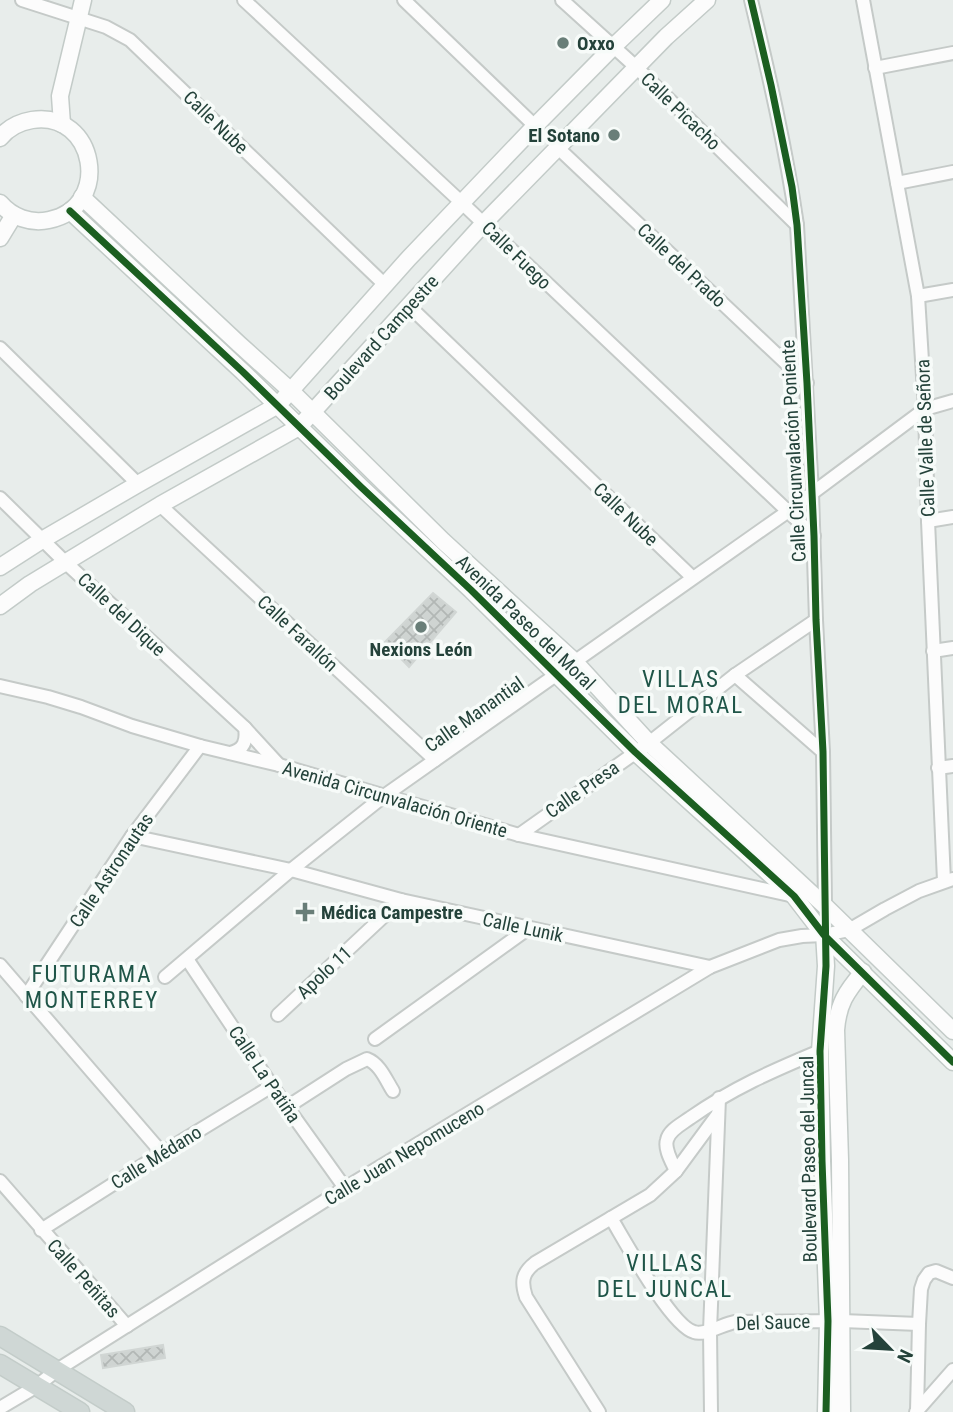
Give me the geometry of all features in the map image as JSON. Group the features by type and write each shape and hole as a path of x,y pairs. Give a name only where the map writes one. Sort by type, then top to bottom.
{"main road":[{"path":"0,1336 125,1412"},
{"path":"0,1364 80,1412"}],"street":[{"name":"Calle Nube","path":"22,0 106,27 140,48 384,285"},
{"path":"62,124 60,96 83,0"},
{"name":"Calle Fuego","path":"244,0 484,223 787,512"},
{"path":"404,0 535,126"},
{"name":"Calle Picacho","path":"562,0 636,67 797,225"},
{"name":"Boulevard Campestre","path":"0,567 138,484 278,405 384,285 535,126 662,0"},
{"name":"Boulevard Campestre","path":"0,606 30,584 160,505 299,427 484,223 666,37 708,0"},
{"name":"Calle Circunvalación Poniente","path":"751,0 787,161 797,225 807,383 823,752 825,906"},
{"name":"Calle Valle de Señora","path":"863,0 918,296 925,409 938,768 949,880"},
{"path":"875,68 953,53"},
{"path":"38,119 60,96"},
{"path":"0,138 14,126 26,121 38,119 62,124 81,141 88,155 90,169 88,184 71,211 42,221 26,220 4,209 0,238"},
{"name":"Calle del Prado","path":"557,147 807,383"},
{"path":"897,183 953,172"},
{"name":"Avenida Paseo del Moral","path":"82,197 291,391 443,541 574,662 642,747 794,897 824,935 953,1062"},
{"name":"Avenida Paseo del Moral","path":"71,211 558,674 825,906 953,1031"},
{"path":"918,296 953,290"},
{"name":"Calle Nube","path":"409,306 692,577"},
{"path":"0,348 138,484"},
{"path":"925,409 953,401"},
{"name":"Calle Manantial","path":"165,977 291,870 384,796 787,512 925,409"},
{"name":"Calle del Dique","path":"0,498 65,562 245,728 279,765"},
{"name":"Calle Farallón","path":"160,505 435,761"},
{"name":"Calle Circunvalación Poniente","path":"787,512 814,536"},
{"path":"928,521 953,517"},
{"name":"Calle Presa","path":"519,835 642,747 735,675 816,620"},
{"path":"933,651 953,648"},
{"path":"735,675 823,752"},
{"name":"Avenida Circunvalación Oriente","path":"0,686 48,697 200,746 279,765 519,835 794,897"},
{"path":"228,754 242,749 246,740 245,728"},
{"name":"Calle Astronautas","path":"26,996 132,836 200,746"},
{"path":"938,768 953,766"},
{"name":"Calle Lunik","path":"132,836 291,870 401,900 710,967"},
{"name":"Calle Juan Nepomuceno","path":"0,1408 345,1188 710,967 779,940 849,930 919,891 949,880"},
{"name":"Apolo 11","path":"278,1015 401,900"},
{"name":"Boulevard Paseo del Juncal","path":"825,906 826,966 820,1051 822,1161 842,1412"},
{"path":"375,1039 529,928"},
{"name":"Calle La Patiña","path":"187,959 272,1086 345,1188"},
{"path":"0,965 162,1153"},
{"name":"Boulevard Paseo del Juncal","path":"826,1412 835,1321 840,1160 837,1015 846,993 863,972"},
{"path":"676,1171 666,1145 670,1134 719,1098 776,1069 820,1051"},
{"path":"287,1107 346,1069 367,1059 374,1063 393,1091"},
{"name":"Calle Médano","path":"41,1230 272,1086"},
{"path":"711,1412 710,1331 719,1098"},
{"path":"599,1412 526,1297 523,1281 525,1273 535,1263 650,1195 676,1171 718,1114"},
{"path":"822,1161 840,1160"},
{"name":"Calle Peñitas","path":"0,1181 127,1326"},
{"name":"Del Sauce","path":"611,1218 665,1305 679,1322 692,1332 710,1331 735,1322 919,1324"},
{"path":"916,1412 921,1289 929,1273 936,1271 953,1278"},
{"path":"916,1412 953,1370"}],"building":[{"name":"Nexions León","path":"433,593 456,612 409,667 385,642"},
{"path":"163,1345 165,1358 103,1368 101,1355"}],"cycle path":[{"path":"751,0 792,187 807,383 823,752 826,966 820,1051 828,1321 826,1412"},
{"path":"70,211 471,590 635,752 794,896 824,935 953,1062"}],"place":[{"name":"Oxxo","path":"563,43"},
{"name":"El Sotano","path":"614,135"},
{"name":"Nexions León","path":"421,627"},
{"name":"Médica Campestre","path":"305,912"}],"district":[{"name":"VILLAS DEL MORAL","path":"681,692"},
{"name":"FUTURAMA MONTERREY","path":"92,987"},
{"name":"VILLAS DEL JUNCAL","path":"665,1276"}]}
